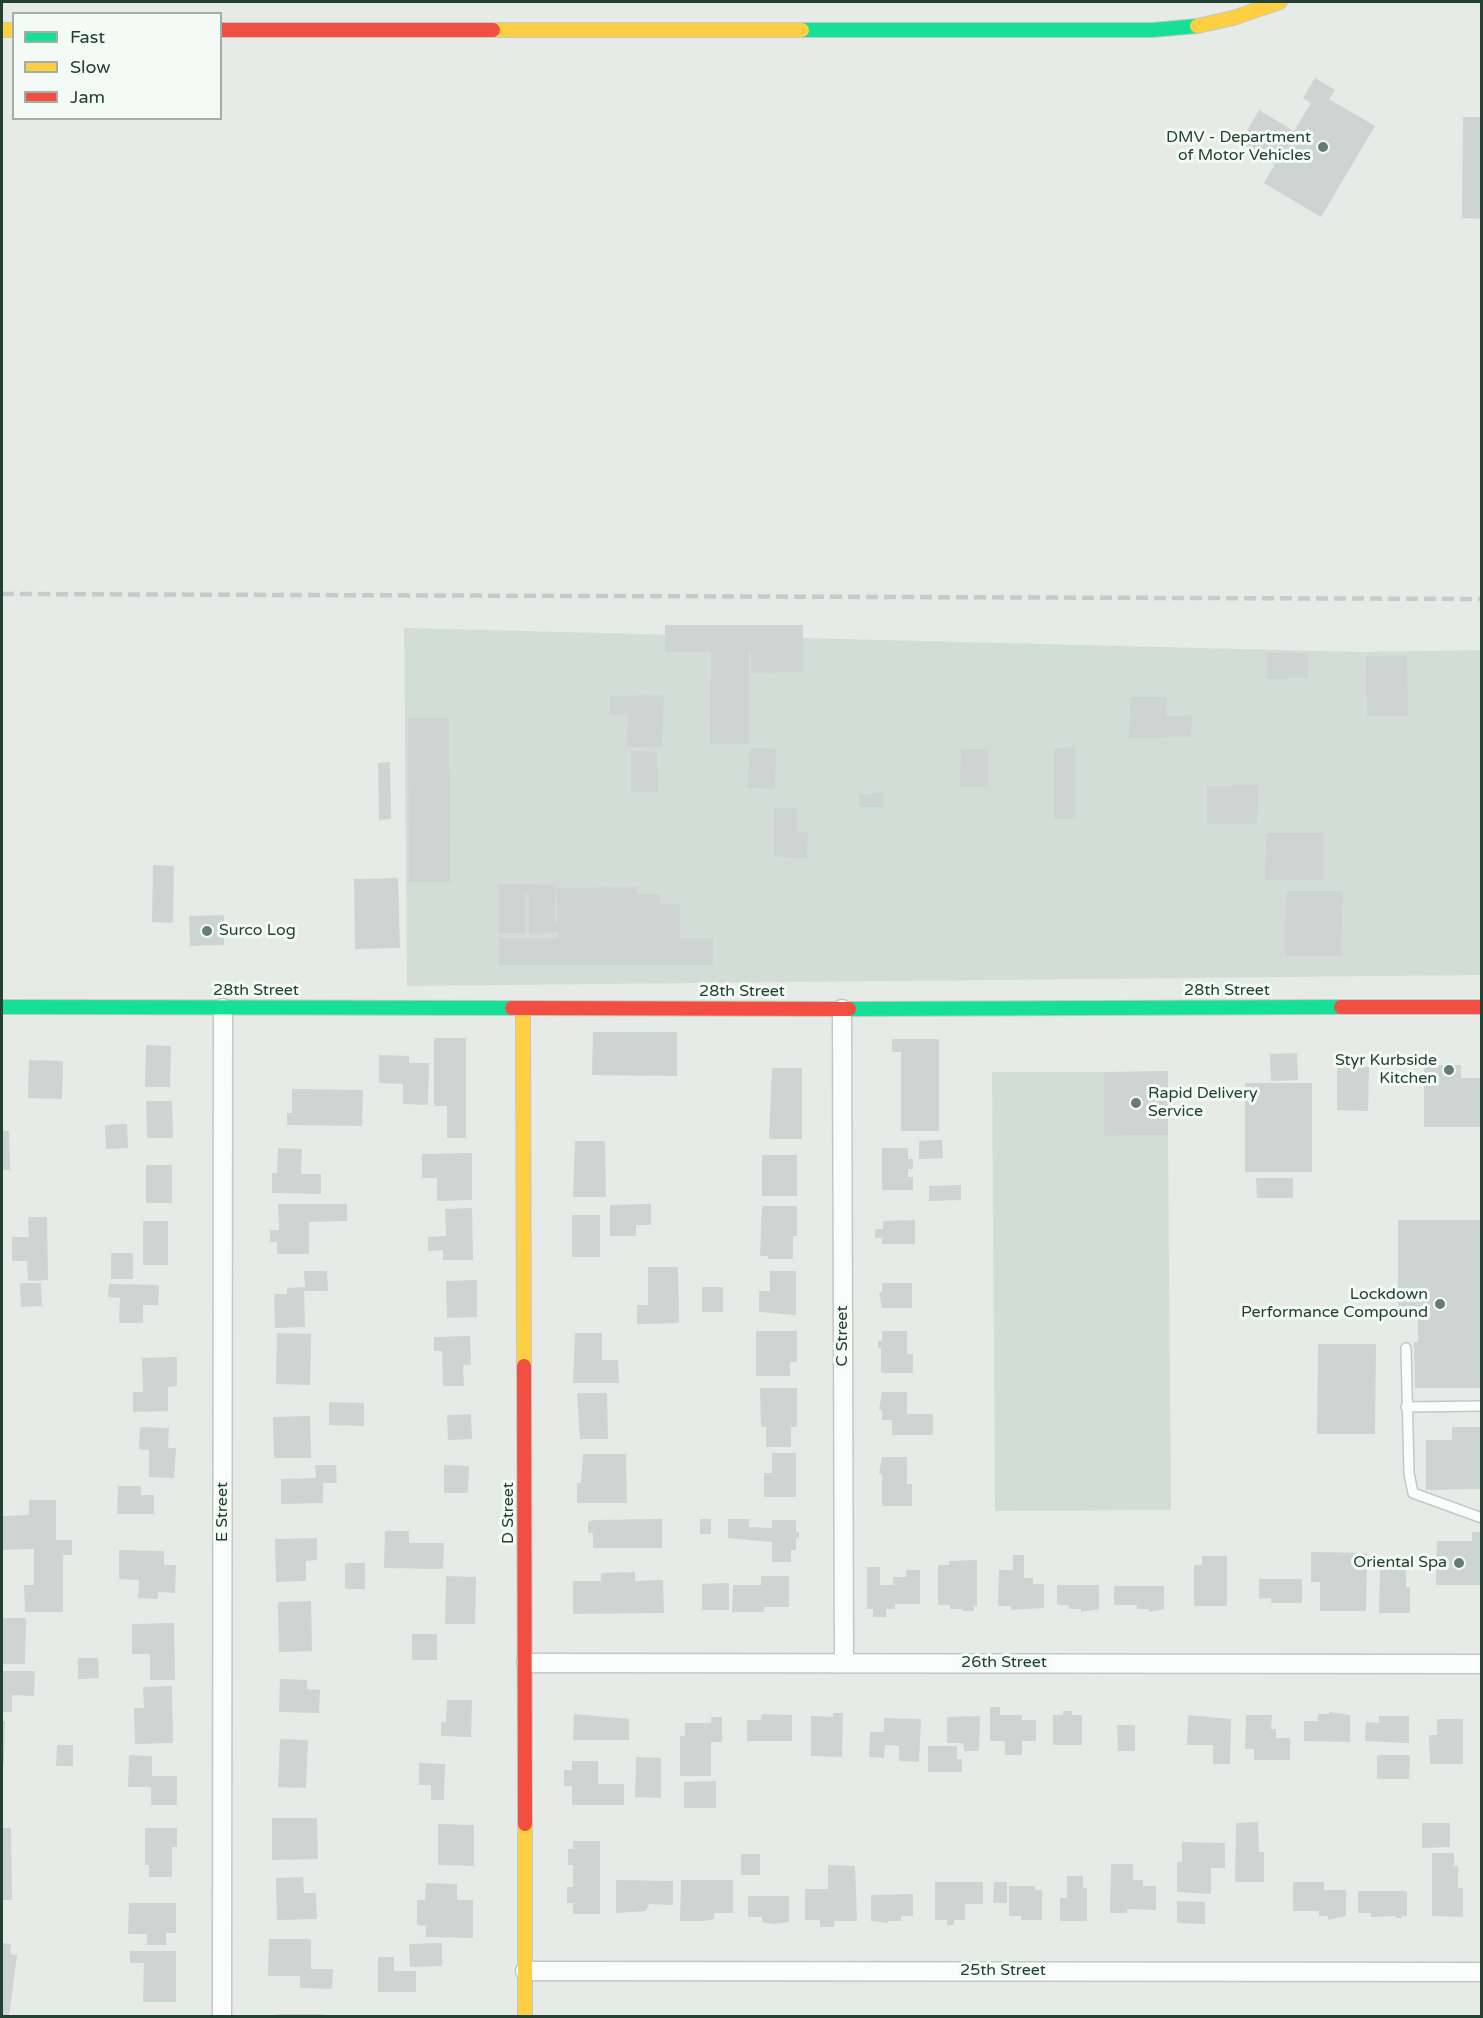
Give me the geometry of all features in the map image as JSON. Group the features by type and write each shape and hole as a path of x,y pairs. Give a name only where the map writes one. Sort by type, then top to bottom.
{"street":[{"path":"222,30 1154,30 1186,29 1235,19 1280,2"},
{"name":"28th Street","path":"2,1007 842,1009 1482,1007"},
{"name":"E Street","path":"222,2016 223,1008"},
{"name":"D Street","path":"523,1008 525,2016"},
{"name":"C Street","path":"842,1009 844,1663"},
{"name":"26th Street","path":"526,1663 1482,1664"},
{"name":"25th Street","path":"525,1971 1482,1972"}],"lane":[{"path":"1406,1348 1409,1473 1413,1493 1482,1518"},
{"path":"1406,1407 1482,1406"}],"shaded area":[{"path":"404,628 1360,652 1481,650 1481,975 407,986"},
{"name":"Rapid Delivery Service","path":"992,1072 1104,1072 1105,1136 1168,1135 1171,1510 995,1511"}],"building":[{"name":"DMV - Department of Motor Vehicles","path":"1315,78 1335,90 1329,99 1375,126 1321,217 1264,183 1275,164 1240,143 1259,110 1294,131 1311,103 1303,98"},
{"path":"1463,117 1482,117 1482,219 1462,218"},
{"path":"665,625 803,625 803,672 751,673 751,651 749,651 749,744 710,744 711,652 665,652"},
{"path":"1267,653 1308,653 1308,678 1266,679"},
{"path":"1366,656 1407,656 1408,716 1367,716"},
{"path":"664,695 662,747 627,747 628,715 610,714 610,696"},
{"path":"1130,697 1167,697 1165,716 1192,715 1191,737 1129,738"},
{"path":"408,718 449,718 450,882 409,882"},
{"path":"1075,747 1075,819 1054,819 1054,748"},
{"path":"750,748 776,749 775,789 747,788"},
{"path":"961,749 988,749 988,787 960,787"},
{"path":"631,751 657,752 658,792 631,792"},
{"path":"390,762 391,819 379,820 378,763"},
{"path":"1258,785 1257,824 1207,824 1207,786"},
{"path":"883,793 883,807 859,807 859,794"},
{"path":"774,808 797,808 797,833 808,832 807,858 774,857"},
{"path":"1266,833 1323,833 1323,880 1265,880"},
{"path":"153,865 174,866 173,923 152,922"},
{"path":"398,878 400,948 355,949 354,879"},
{"path":"499,884 556,885 555,925 557,925 557,888 637,887 637,894 660,894 660,904 680,904 680,938 713,938 713,965 499,965 499,938 558,938 558,932 529,934 529,893 525,893 525,933 499,933"},
{"path":"1286,891 1343,891 1341,956 1285,956"},
{"name":"Surco Log","path":"224,915 224,945 190,946 189,916"},
{"path":"593,1032 677,1032 677,1076 592,1075"},
{"path":"434,1038 466,1038 466,1138 447,1138 447,1106 434,1106"},
{"path":"892,1039 939,1039 939,1131 901,1131 901,1052 892,1052"},
{"path":"146,1045 171,1046 170,1087 145,1087"},
{"path":"1297,1053 1298,1080 1271,1081 1270,1054"},
{"path":"379,1055 409,1056 409,1063 429,1063 428,1105 403,1104 403,1084 379,1083"},
{"path":"29,1060 63,1061 62,1099 28,1098"},
{"path":"1424,1065 1461,1065 1461,1078 1482,1078 1482,1127 1424,1127"},
{"path":"1337,1066 1369,1067 1368,1111 1337,1110"},
{"path":"772,1068 802,1068 802,1139 769,1139"},
{"name":"Rapid Delivery Service","path":"1168,1071 1168,1135 1104,1136 1104,1072"},
{"path":"1245,1083 1312,1083 1312,1172 1245,1172"},
{"path":"292,1089 363,1090 362,1126 287,1125 287,1113 292,1113"},
{"path":"146,1101 172,1101 173,1138 147,1138"},
{"path":"127,1124 128,1148 106,1149 105,1125"},
{"path":"2,1131 9,1131 10,1170 2,1170"},
{"path":"942,1140 943,1158 919,1159 919,1141"},
{"path":"575,1141 605,1141 606,1197 573,1197"},
{"path":"278,1148 302,1149 301,1174 321,1174 321,1194 272,1193 272,1173 277,1173"},
{"path":"882,1148 908,1148 908,1159 913,1159 913,1169 908,1169 908,1177 913,1177 913,1190 882,1190"},
{"path":"472,1153 472,1200 437,1201 437,1178 422,1178 422,1154"},
{"path":"762,1155 797,1155 797,1196 762,1196"},
{"path":"146,1165 172,1165 172,1203 146,1203"},
{"path":"1256,1178 1293,1178 1293,1198 1257,1198"},
{"path":"961,1185 961,1200 929,1201 929,1186"},
{"path":"278,1204 347,1204 347,1221 309,1222 309,1254 277,1254 277,1242 270,1242 270,1230 279,1230"},
{"path":"651,1204 651,1225 636,1225 636,1236 610,1236 610,1205"},
{"path":"762,1206 797,1206 797,1236 793,1236 793,1259 768,1259 768,1256 760,1256"},
{"path":"472,1208 473,1260 443,1260 443,1250 428,1251 428,1237 446,1236 445,1209"},
{"path":"572,1215 600,1215 600,1257 572,1257"},
{"path":"28,1217 47,1217 48,1280 28,1281 27,1261 12,1261 12,1237 29,1237"},
{"path":"915,1220 915,1244 882,1244 882,1238 875,1238 875,1229 883,1229 883,1221"},
{"name":"Lockdown Performance Compound","path":"1398,1220 1482,1220 1482,1388 1415,1388 1414,1342 1418,1342 1418,1309 1398,1309"},
{"path":"143,1221 168,1221 168,1265 143,1265"},
{"path":"111,1253 133,1253 133,1279 111,1279"},
{"path":"648,1267 678,1267 679,1323 637,1324 637,1305 648,1305"},
{"path":"304,1271 327,1271 328,1291 304,1291 305,1327 275,1328 274,1294 287,1294 287,1288 305,1287"},
{"path":"770,1271 796,1271 796,1315 759,1312 759,1291 770,1291"},
{"path":"477,1280 477,1317 447,1318 446,1281"},
{"path":"20,1283 41,1283 42,1306 21,1307"},
{"path":"882,1283 912,1283 912,1308 882,1308 879,1292 882,1292"},
{"path":"109,1284 159,1285 158,1305 143,1305 143,1323 119,1323 120,1298 108,1297"},
{"path":"702,1287 723,1287 723,1312 702,1312"},
{"path":"756,1331 797,1331 797,1362 790,1362 790,1376 756,1376"},
{"path":"882,1331 907,1331 907,1354 913,1354 913,1373 881,1373 881,1348 878,1348 878,1341 882,1341"},
{"path":"277,1333 311,1334 310,1385 276,1384"},
{"path":"575,1333 602,1333 602,1360 618,1360 619,1383 573,1383"},
{"path":"470,1336 471,1365 463,1365 464,1386 443,1386 442,1351 434,1351 434,1337"},
{"path":"1318,1344 1376,1344 1375,1434 1317,1434"},
{"path":"177,1357 177,1386 168,1387 168,1411 133,1412 133,1392 143,1392 142,1358"},
{"path":"760,1388 797,1388 797,1427 791,1427 791,1447 766,1447 766,1427 761,1427"},
{"path":"882,1392 907,1392 907,1414 933,1414 933,1435 892,1435 892,1420 882,1420 882,1410 879,1410"},
{"path":"577,1393 607,1393 608,1439 580,1439"},
{"path":"329,1402 364,1403 364,1426 329,1425"},
{"path":"471,1414 472,1439 448,1440 447,1415"},
{"path":"310,1416 311,1458 274,1458 273,1417"},
{"path":"140,1427 169,1428 168,1448 176,1448 174,1478 149,1477 149,1450 139,1449"},
{"path":"1452,1427 1482,1427 1482,1489 1426,1490 1426,1440 1452,1440"},
{"path":"772,1453 796,1453 796,1497 764,1497 764,1473 772,1473"},
{"path":"583,1454 626,1454 627,1503 577,1503 577,1483 581,1483"},
{"path":"882,1457 907,1457 907,1484 912,1484 912,1506 882,1506 882,1474 879,1474"},
{"path":"315,1465 336,1465 337,1483 323,1483 323,1503 281,1504 281,1479 316,1478"},
{"path":"444,1465 469,1466 468,1493 444,1493"},
{"path":"118,1486 141,1486 141,1495 154,1495 154,1514 117,1514"},
{"path":"29,1500 56,1500 56,1540 72,1540 72,1555 63,1555 63,1612 25,1612 24,1585 34,1585 34,1549 2,1550 2,1516 29,1515"},
{"path":"662,1519 662,1548 593,1548 593,1533 588,1533 588,1522 593,1520"},
{"path":"700,1519 711,1519 711,1534 700,1534"},
{"path":"728,1519 749,1519 749,1527 772,1528 772,1520 796,1520 796,1532 799,1532 799,1538 796,1538 796,1550 791,1550 791,1562 772,1562 772,1542 728,1538"},
{"path":"385,1531 409,1531 409,1543 444,1543 443,1569 384,1568"},
{"name":"Oriental Spa","path":"1472,1532 1482,1532 1482,1585 1436,1585 1437,1541 1472,1541"},
{"path":"317,1538 317,1560 306,1561 306,1581 276,1582 275,1539"},
{"path":"119,1550 164,1551 164,1565 176,1565 175,1593 158,1592 158,1599 138,1598 139,1580 119,1579"},
{"path":"1311,1552 1367,1553 1366,1611 1320,1611 1320,1582 1311,1582"},
{"path":"1013,1555 1024,1555 1024,1578 1033,1578 1033,1584 1044,1584 1044,1608 1011,1610 1011,1606 998,1606 999,1570 1013,1570"},
{"path":"1202,1556 1227,1556 1227,1606 1194,1606 1194,1565 1202,1565"},
{"path":"977,1560 977,1606 974,1606 974,1611 950,1609 950,1605 938,1605 938,1565 949,1565 949,1561"},
{"path":"345,1563 365,1563 365,1589 345,1589"},
{"path":"867,1567 880,1567 880,1585 893,1585 893,1577 906,1577 906,1570 920,1570 920,1604 895,1604 895,1609 886,1609 886,1617 873,1617 873,1609 867,1609"},
{"path":"1380,1567 1406,1567 1406,1587 1410,1587 1410,1613 1379,1613"},
{"path":"635,1572 635,1581 663,1580 664,1613 573,1614 573,1581 601,1581 601,1573"},
{"path":"446,1576 476,1577 475,1624 445,1624"},
{"path":"761,1576 789,1576 789,1607 764,1607 764,1612 732,1612 733,1585 761,1585"},
{"path":"1259,1579 1302,1579 1302,1603 1271,1603 1271,1598 1259,1599"},
{"path":"729,1583 729,1610 702,1610 702,1584"},
{"path":"1057,1585 1099,1585 1099,1609 1081,1612 1081,1609 1069,1609 1069,1605 1057,1605"},
{"path":"1114,1586 1164,1586 1164,1609 1149,1612 1149,1609 1137,1609 1137,1605 1114,1605"},
{"path":"311,1601 312,1651 279,1652 278,1602"},
{"path":"2,1618 26,1618 25,1664 2,1664"},
{"path":"174,1623 175,1680 150,1680 150,1654 132,1654 132,1624"},
{"path":"412,1634 437,1634 437,1660 412,1660"},
{"path":"78,1658 98,1658 99,1678 78,1679"},
{"path":"2,1671 35,1671 34,1696 12,1695 12,1712 2,1712"},
{"path":"280,1679 307,1680 307,1689 320,1690 319,1713 279,1712"},
{"path":"172,1686 173,1743 135,1744 134,1708 144,1708 143,1687"},
{"path":"447,1700 472,1700 471,1737 441,1736 441,1722 446,1722"},
{"path":"990,1707 1000,1707 1000,1715 1022,1715 1022,1720 1036,1720 1036,1741 1022,1741 1022,1755 1005,1755 1005,1741 990,1741"},
{"path":"1063,1711 1072,1711 1072,1715 1082,1715 1082,1745 1053,1745 1053,1715 1063,1715"},
{"path":"1329,1712 1350,1715 1350,1742 1304,1741 1304,1721 1318,1721 1318,1714 1329,1714"},
{"path":"833,1713 843,1713 842,1757 811,1756 811,1716 833,1717"},
{"path":"574,1714 629,1719 629,1740 573,1740"},
{"path":"762,1714 792,1715 792,1741 747,1741 747,1720 761,1720"},
{"path":"1188,1715 1231,1719 1230,1764 1213,1764 1213,1745 1187,1745"},
{"path":"1246,1715 1272,1715 1271,1729 1276,1729 1276,1738 1290,1738 1290,1760 1254,1760 1254,1749 1245,1749"},
{"path":"980,1716 979,1751 964,1751 963,1743 947,1743 947,1717"},
{"path":"1379,1716 1409,1716 1409,1743 1365,1741 1366,1722 1379,1723"},
{"path":"711,1717 722,1717 722,1742 711,1742 711,1776 680,1776 680,1736 685,1736 685,1723 711,1723"},
{"path":"884,1718 921,1719 919,1762 899,1761 899,1746 885,1745 884,1758 869,1757 870,1732 884,1732"},
{"path":"1437,1719 1463,1719 1463,1764 1430,1764 1429,1735 1437,1735"},
{"path":"2,1721 5,1721 4,1764 2,1764"},
{"path":"1117,1725 1135,1725 1135,1751 1118,1751"},
{"path":"280,1739 308,1740 306,1788 278,1787"},
{"path":"57,1745 73,1745 73,1766 56,1766"},
{"path":"928,1746 957,1746 957,1759 962,1759 962,1772 928,1772"},
{"path":"129,1755 152,1756 152,1776 177,1776 177,1805 151,1805 151,1787 128,1787"},
{"path":"1377,1755 1410,1755 1409,1779 1377,1779"},
{"path":"636,1757 661,1758 661,1798 635,1797"},
{"path":"572,1761 598,1761 598,1784 624,1784 624,1805 572,1805 572,1786 564,1786 564,1770 572,1770"},
{"path":"419,1763 445,1764 444,1800 431,1800 431,1785 419,1785"},
{"path":"716,1781 716,1808 684,1808 684,1782"},
{"path":"272,1818 317,1818 318,1859 272,1860"},
{"path":"1258,1822 1259,1852 1264,1852 1264,1882 1235,1882 1236,1823"},
{"path":"1422,1823 1450,1823 1450,1847 1422,1848"},
{"path":"438,1824 474,1825 474,1866 438,1865"},
{"path":"2,1828 11,1828 12,1900 2,1900"},
{"path":"145,1828 177,1828 177,1847 172,1847 172,1877 149,1877 149,1865 145,1865"},
{"path":"573,1841 600,1841 600,1914 573,1914 573,1903 567,1903 567,1887 573,1887 573,1865 568,1865 568,1849 573,1849"},
{"path":"1182,1842 1225,1843 1225,1868 1211,1868 1211,1894 1177,1892 1177,1862 1182,1862"},
{"path":"1432,1853 1454,1853 1454,1866 1458,1866 1458,1888 1463,1888 1463,1917 1432,1916"},
{"path":"741,1854 760,1854 760,1875 741,1875"},
{"path":"1111,1864 1133,1864 1133,1880 1143,1880 1143,1886 1156,1886 1156,1910 1127,1909 1127,1913 1110,1913"},
{"path":"828,1865 855,1866 857,1921 834,1921 834,1927 820,1927 820,1920 805,1920 805,1889 828,1889"},
{"path":"1067,1876 1083,1876 1083,1888 1087,1888 1087,1921 1060,1921 1060,1898 1067,1898"},
{"path":"303,1877 304,1893 316,1893 317,1919 277,1920 276,1878"},
{"path":"616,1880 673,1881 673,1905 649,1904 646,1911 616,1913"},
{"path":"681,1880 733,1880 733,1913 714,1913 714,1919 705,1921 680,1921"},
{"path":"935,1882 983,1882 983,1904 965,1904 965,1920 954,1920 954,1925 947,1925 947,1920 935,1920"},
{"path":"994,1882 1007,1882 1007,1903 993,1903"},
{"path":"1293,1882 1324,1882 1324,1890 1346,1890 1346,1916 1328,1920 1328,1916 1319,1916 1319,1911 1293,1911"},
{"path":"426,1883 457,1884 457,1900 473,1900 473,1938 426,1937 426,1926 417,1925 417,1900 425,1900"},
{"path":"1009,1886 1035,1886 1035,1890 1042,1890 1042,1920 1021,1920 1021,1916 1009,1916"},
{"path":"1358,1891 1407,1891 1407,1916 1402,1916 1402,1918 1396,1918 1396,1916 1371,1917 1371,1913 1358,1913"},
{"path":"913,1894 913,1916 901,1916 901,1921 888,1921 888,1923 871,1921 871,1895"},
{"path":"748,1896 789,1896 789,1922 774,1924 762,1922 762,1917 748,1917"},
{"path":"1177,1901 1205,1902 1205,1924 1177,1923"},
{"path":"129,1903 176,1903 176,1933 166,1933 166,1945 147,1945 147,1934 128,1934"},
{"path":"269,1939 311,1939 311,1969 333,1969 332,1989 300,1988 300,1976 268,1976"},
{"path":"2,1943 11,1944 10,1954 17,1955 9,2016 2,2016"},
{"path":"442,1943 442,1966 410,1967 409,1944"},
{"path":"130,1951 176,1951 176,2002 143,2002 144,1963 130,1963"},
{"path":"378,1957 394,1957 394,1971 416,1971 416,1992 378,1992"},
{"path":"277,2014 323,2014 323,2016 277,2016"}],"railway":[{"path":"2,594 1482,599"}],"traffic: fast":[{"path":"802,30 1153,30 1197,26"},
{"path":"2,1007 512,1008"},
{"path":"849,1009 1341,1007"}],"traffic: slow":[{"path":"1197,26 1233,18 1280,2"},
{"path":"2,30 12,30"},
{"path":"493,30 802,30"},
{"path":"523,1008 524,1366"},
{"path":"525,1824 525,2016"}],"traffic: jam":[{"path":"222,30 493,30"},
{"path":"1341,1007 1482,1007"},
{"path":"512,1008 849,1009"},
{"path":"524,1366 525,1824"}],"place":[{"name":"DMV - Department of Motor Vehicles","path":"1323,147"},
{"name":"Surco Log","path":"207,931"},
{"name":"Styr Kurbside Kitchen","path":"1449,1070"},
{"name":"Rapid Delivery Service","path":"1136,1103"},
{"name":"Lockdown Performance Compound","path":"1440,1304"},
{"name":"Oriental Spa","path":"1459,1563"}]}
